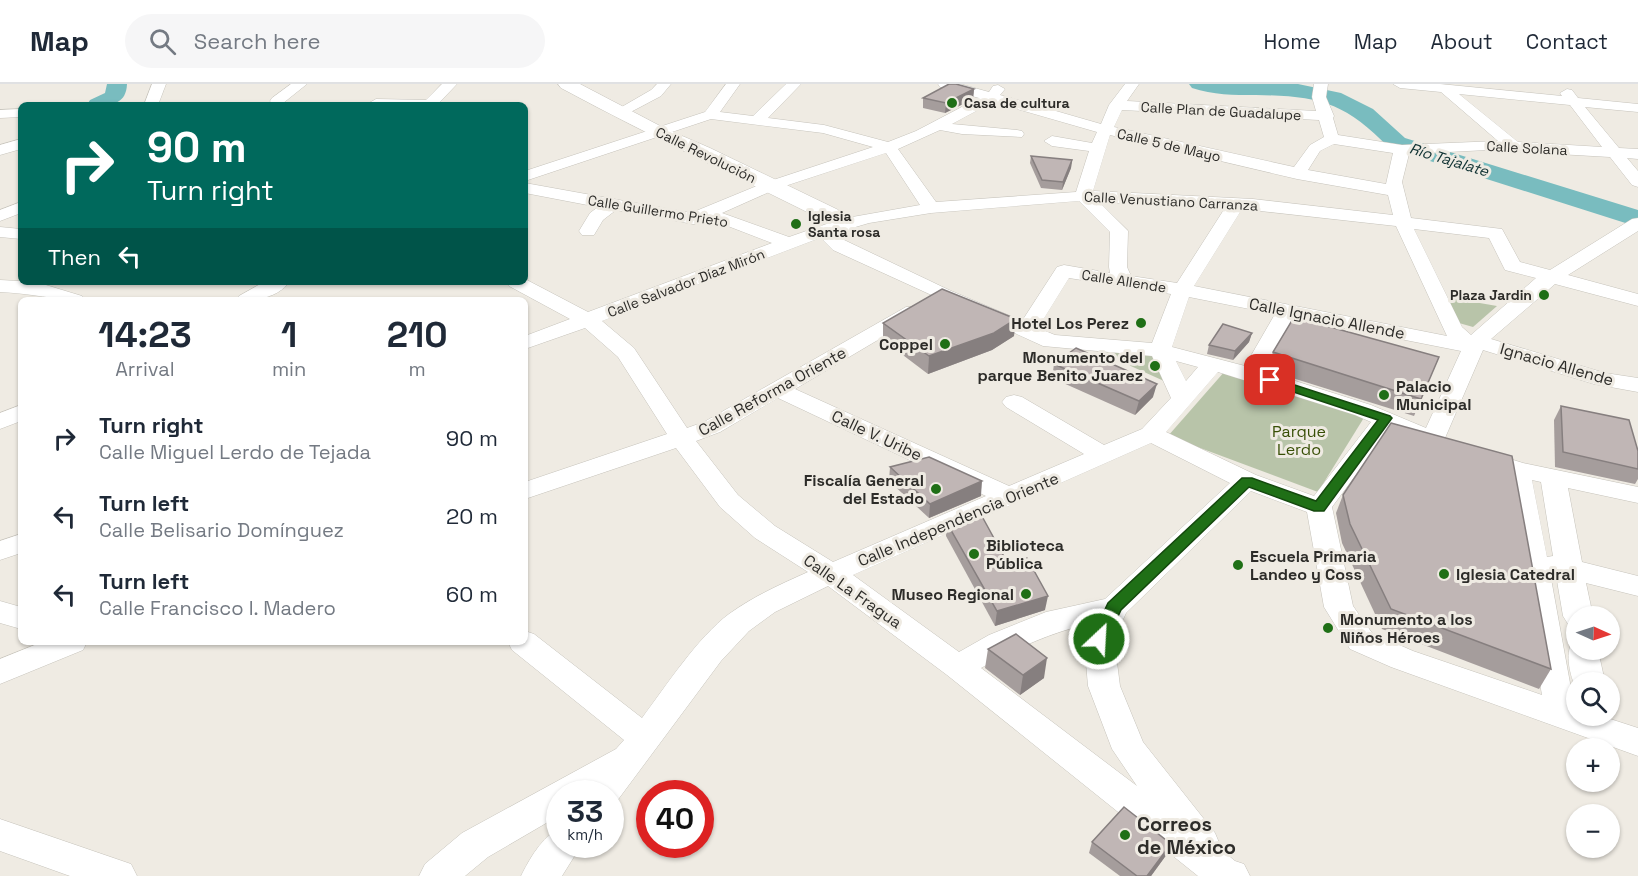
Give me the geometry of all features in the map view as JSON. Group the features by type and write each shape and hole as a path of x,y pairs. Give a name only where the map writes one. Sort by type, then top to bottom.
{"main road":[{"name":"Calle Revolución","path":"567,84 657,132 703,152 847,223"}],"street":[{"path":"152,102 159,84"},
{"path":"277,101 300,84"},
{"path":"432,102 450,84"},
{"path":"621,112 656,93 664,84"},
{"path":"710,115 733,84"},
{"path":"757,120 794,84"},
{"name":"Calle 5 de Mayo","path":"945,84 997,90 1104,129 1246,163 1396,191"},
{"path":"1123,281 1118,267 1119,231 1083,196 1096,147 1116,105 1132,84"},
{"path":"1400,84 1638,108"},
{"path":"1560,84 1638,182"},
{"path":"1445,89 1514,147"},
{"path":"693,219 770,186 889,147 936,125 997,90"},
{"path":"1297,174 1315,148 1332,139 1320,90"},
{"name":"Calle Plan de Guadalupe","path":"1116,105 1327,116"},
{"path":"0,114 18,112"},
{"path":"528,175 710,115 824,129 889,147 931,208"},
{"path":"936,125 962,130 1017,134"},
{"name":"Calle Solana","path":"1332,139 1404,150 1487,145 1638,154"},
{"path":"1052,141 1096,147"},
{"path":"0,150 18,145"},
{"path":"1404,150 1394,182 1403,223 1453,330 1474,344"},
{"path":"1183,400 1160,350 1182,290 1245,203 1246,163"},
{"name":"Calle Guillermo Prieto","path":"528,189 693,219 722,218 788,243"},
{"name":"Calle Venustiano Carranza","path":"847,223 931,208 1083,196 1245,203 1496,233 1512,266 1553,277"},
{"path":"588,231 596,217 611,205"},
{"path":"0,216 18,208"},
{"path":"838,246 832,240 847,223"},
{"name":"Calle Salvador Díaz Mirón","path":"528,342 788,243 847,223"},
{"path":"1433,440 1474,344 1541,284 1638,223"},
{"path":"0,232 18,234"},
{"path":"814,234 942,294 1112,368"},
{"name":"Calle Allende","path":"1026,330 1064,271 1182,290"},
{"path":"1553,277 1638,300"},
{"path":"0,298 42,285"},
{"path":"0,286 42,285 68,297"},
{"path":"252,297 274,285"},
{"name":"Calle La Fragua","path":"522,285 588,320 626,353 682,439 729,501 765,532 831,574 958,667 1226,875"},
{"name":"Calle Ignacio Allende","path":"1182,290 1474,344"},
{"name":"Calle Reforma Oriente","path":"528,490 712,427 942,294"},
{"path":"1251,374 1288,310"},
{"path":"1051,341 1160,350 1214,364 1385,418 1433,440 1517,469 1638,495"},
{"name":"Ignacio Allende","path":"1474,344 1602,379 1638,385"},
{"path":"1214,364 1151,434 1247,481 1319,507"},
{"path":"1152,386 1183,400"},
{"name":"Calle V. Uribe","path":"777,389 1010,496"},
{"path":"1014,402 1105,456"},
{"path":"0,423 18,414"},
{"path":"1385,418 1319,507 1338,607 1361,641 1402,659 1566,714"},
{"name":"Calle Independencia Oriente","path":"612,780 710,653 738,623 765,605 1151,434"},
{"path":"1517,469 1561,713"},
{"path":"1553,477 1576,606"},
{"path":"1226,875 1129,749 1104,686 1099,639 1114,607 1247,481"},
{"path":"0,552 18,544"},
{"path":"1533,560 1638,586"},
{"path":"958,667 1000,643 1057,620 1114,607"},
{"path":"0,612 18,617"},
{"path":"0,672 57,645"},
{"path":"526,645 636,747 587,780"},
{"path":"1607,726 1638,742"},
{"path":"438,876 475,845 546,805"},
{"path":"0,835 118,876"},
{"path":"540,876 554,858"}],"green space":[{"path":"1445,297 1497,306 1473,327 1459,323"},
{"path":"1093,349 1157,356 1164,381"},
{"name":"Parque Lerdo","path":"1225,371 1365,416 1318,492 1168,436"}],"building":[{"path":"949,84 974,89 946,103 923,98"},
{"path":"1031,156 1072,160 1063,182 1042,180"},
{"path":"942,289 1016,319 994,333 929,356 883,323"},
{"path":"1294,317 1439,357 1421,399 1273,352"},
{"path":"1223,324 1252,333 1235,351 1209,345"},
{"path":"1076,348 1157,384 1139,401 1054,364"},
{"path":"1561,406 1629,420 1638,451 1638,469 1563,452"},
{"name":"Iglesia Catedral","path":"1391,423 1512,456 1551,669 1391,609 1350,524 1343,495"},
{"path":"929,457 982,481 930,504 890,467"},
{"path":"978,509 1007,562 1027,558 1048,596 997,611 947,523"},
{"path":"1016,634 1047,658 1023,675 988,649"},
{"name":"Correos de México","path":"1124,807 1171,844 1147,876 1137,876 1092,842"}],"waterway":[{"name":"Río Tajalate","path":"106,102 116,92 117,84"},
{"name":"Río Tajalate","path":"1199,84 1227,89 1298,91 1333,98 1365,114 1397,143 1638,219"}],"place":[{"name":"Casa de cultura","path":"952,103"},
{"name":"Iglesia Santa rosa","path":"796,224"},
{"name":"Plaza Jardin","path":"1544,295"},
{"name":"Hotel Los Perez","path":"1141,323"},
{"name":"Coppel","path":"945,344"},
{"name":"Monumento del parque Benito Juarez","path":"1155,366"},
{"name":"Palacio Municipal","path":"1384,395"},
{"name":"Fiscalía General del Estado","path":"936,489"},
{"name":"Biblioteca Pública","path":"974,554"},
{"name":"Escuela Primaria Landeo y Coss","path":"1238,565"},
{"name":"Iglesia Catedral","path":"1444,574"},
{"name":"Museo Regional","path":"1026,594"},
{"name":"Monumento a los Niños Héroes","path":"1328,628"},
{"name":"Correos de México","path":"1125,835"}],"route":[{"path":"1099,639 1114,607 1247,481 1319,507 1385,418 1270,380"}]}
